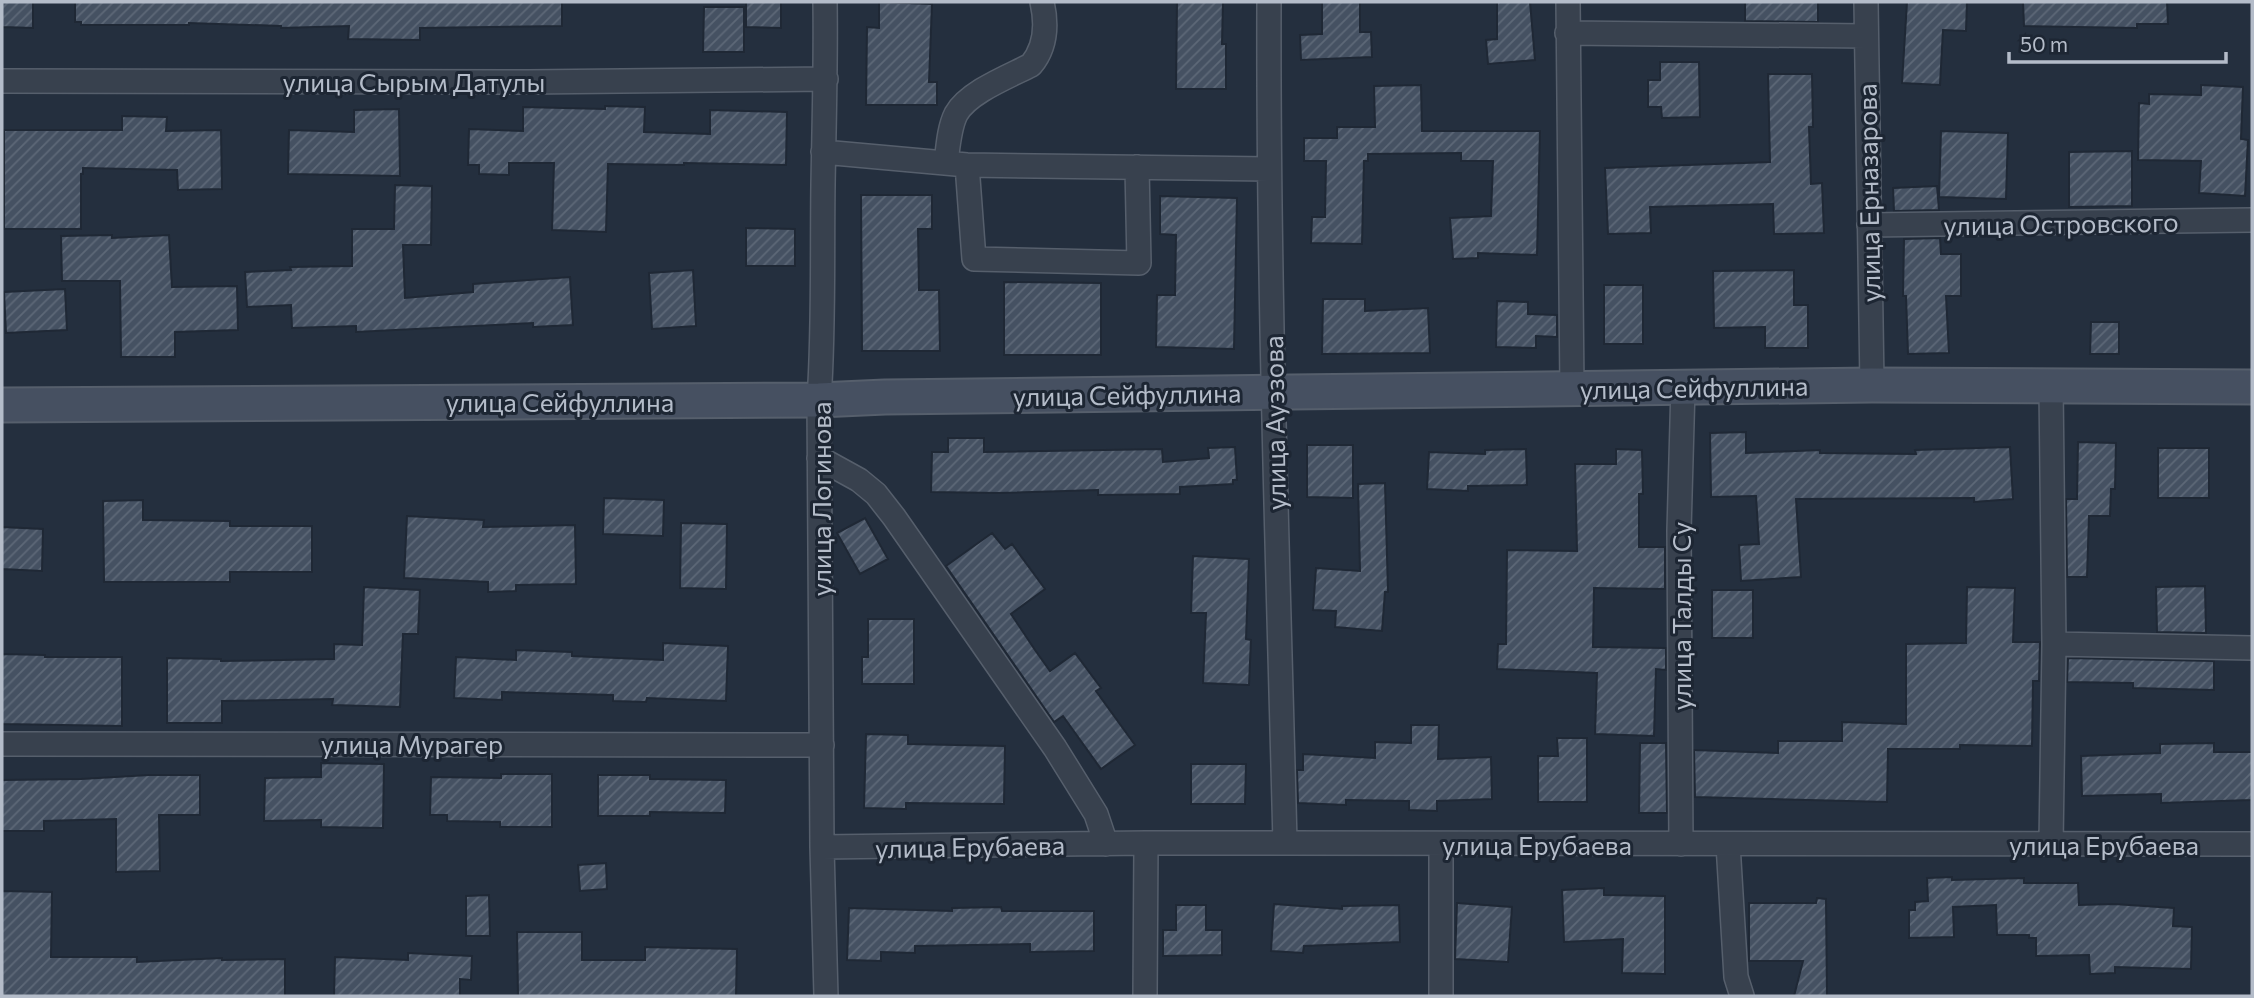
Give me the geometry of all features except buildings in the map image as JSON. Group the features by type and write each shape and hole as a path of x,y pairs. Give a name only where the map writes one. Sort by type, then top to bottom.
{"main road":[{"name":"улица Сейфуллина","path":"2,405 819,400 1872,385 2252,387"}],"street":[{"name":"улица Логинова","path":"825,2 822,358 819,400 822,848 826,996"},
{"path":"1042,2 1045,29 1037,58 1031,65 974,95 956,114 952,127 974,259 1139,263 1137,167"},
{"name":"улица Ауэзова","path":"1269,2 1273,392 1285,843"},
{"path":"1568,2 1572,388"},
{"name":"улица Ерназарова","path":"1866,2 1872,385"},
{"path":"1567,33 1866,36"},
{"name":"улица Сырым Датулы","path":"2,81 528,82 826,79"},
{"path":"823,152 957,164 1269,169"},
{"name":"улица Островского","path":"1869,225 2252,220"},
{"name":"улица Талды Су","path":"1681,844 1679,531 1683,387"},
{"path":"2051,387 2054,644 2051,845"},
{"path":"820,458 859,480 876,494 894,517 1055,748 1096,814 1107,844"},
{"path":"2054,644 2252,648"},
{"name":"улица Мурагер","path":"2,744 822,746"},
{"path":"1145,996 1146,843"},
{"name":"улица Ерубаева","path":"822,848 1146,843 2252,845"},
{"path":"1441,844 1441,996"},
{"path":"1728,844 1736,977 1742,996"}]}
